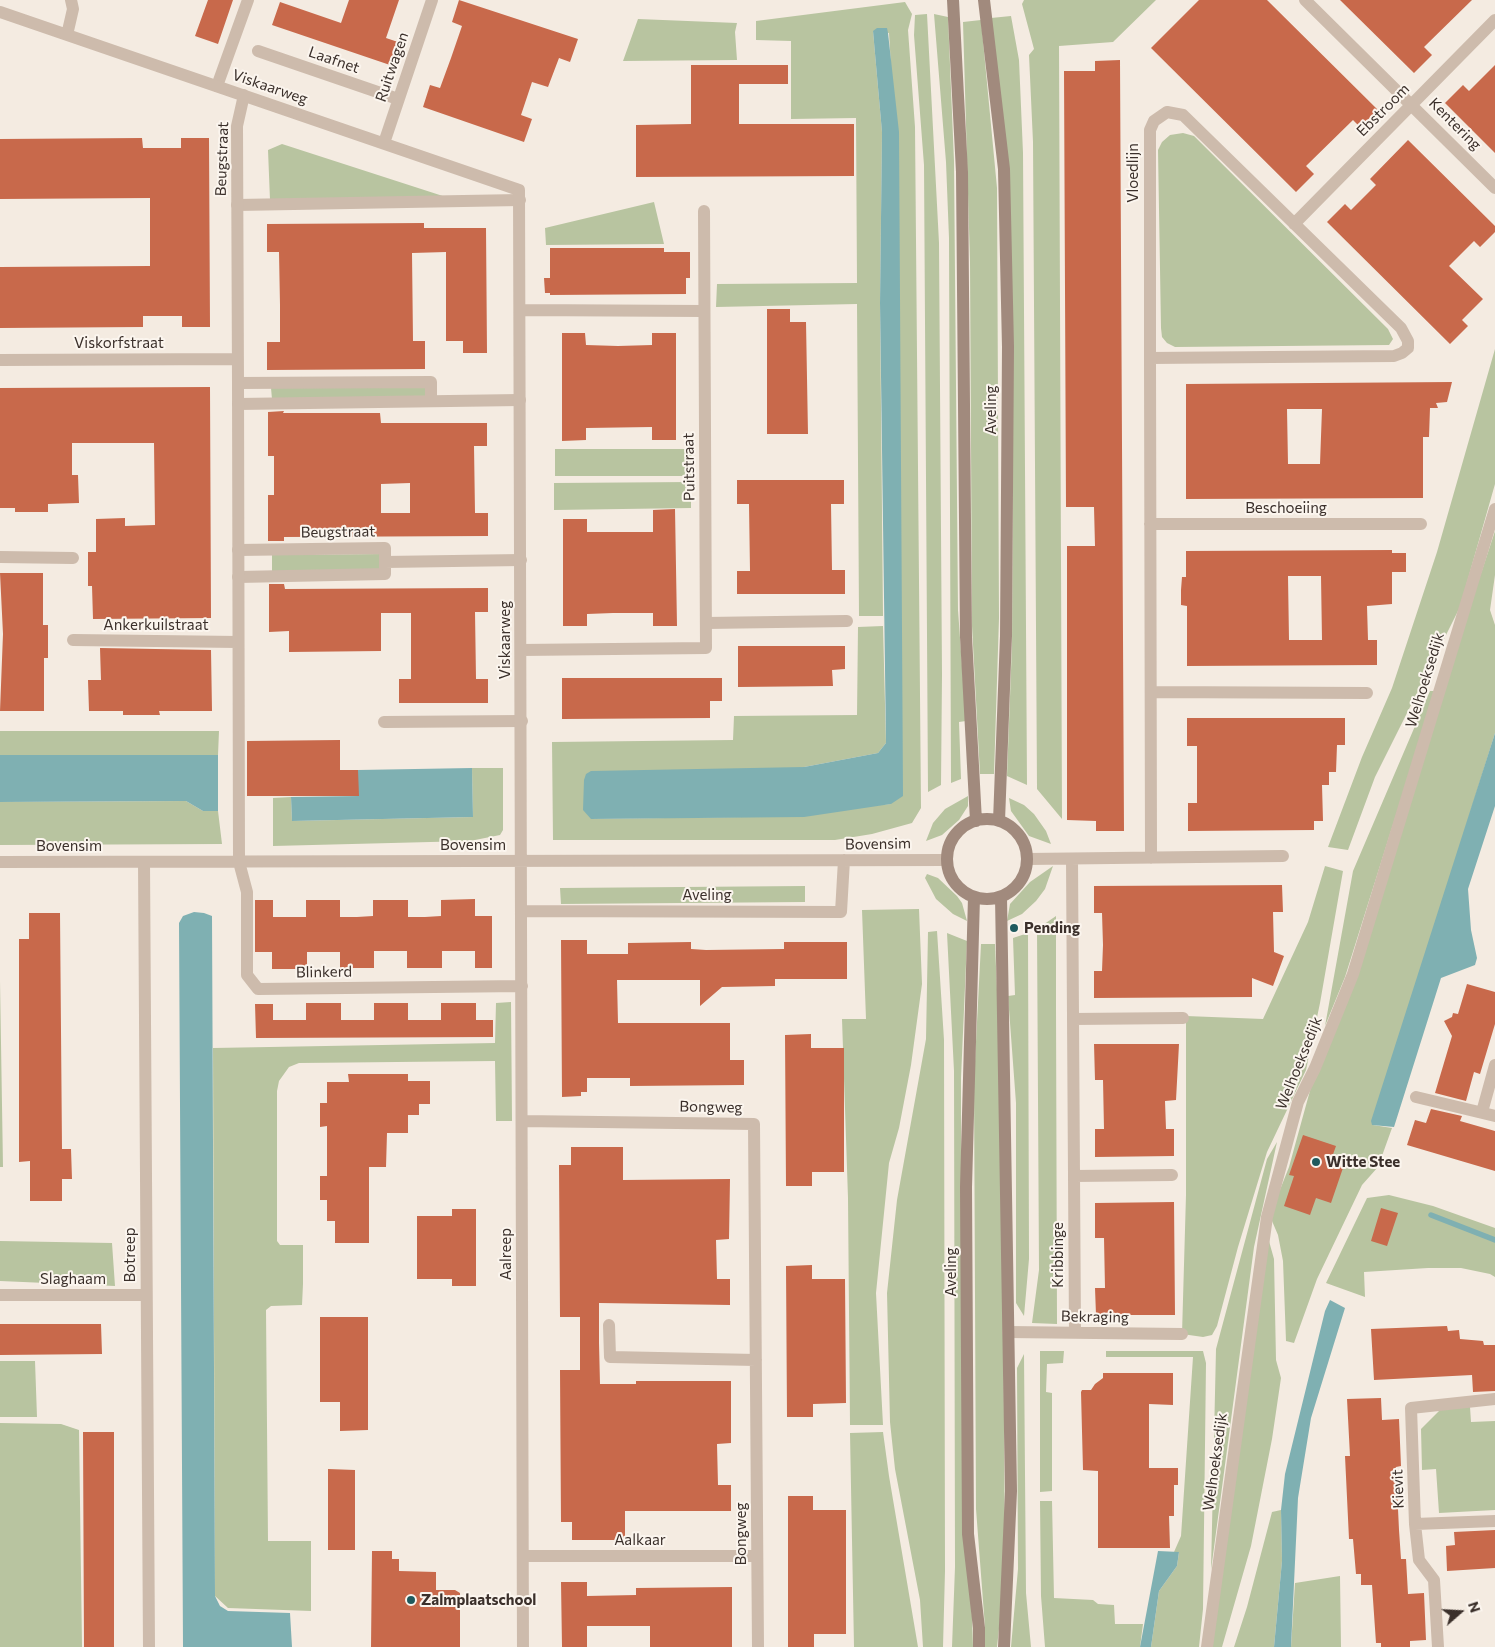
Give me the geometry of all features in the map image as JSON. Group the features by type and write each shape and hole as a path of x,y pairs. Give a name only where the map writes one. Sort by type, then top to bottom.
{"main road":[{"name":"Aveling","path":"953,0 962,172 966,637 976,821"},
{"name":"Aveling","path":"984,0 1004,169 1008,346 1006,636 999,821"},
{"path":"976,821 999,821 1008,825 1022,840 1028,859 1027,867 1020,882 1009,894 988,900 974,897 958,887 948,870 947,860 952,840 966,825 976,821"},
{"name":"Aveling","path":"974,897 966,1187 968,1534 979,1628 978,1647"},
{"path":"1001,897 1011,1490 1004,1647"}],"street":[{"path":"67,35 74,9 71,0"},
{"path":"217,86 248,0"},
{"name":"Ruitwagen","path":"384,144 432,0"},
{"name":"Kentering","path":"1305,0 1495,188"},
{"name":"Viskaarweg","path":"0,12 520,190 522,861"},
{"name":"Ebstroom","path":"1294,224 1495,20"},
{"name":"Laafnet","path":"258,51 398,99"},
{"name":"Beugstraat","path":"239,862 237,126 244,95"},
{"name":"Vloedlijn","path":"1174,112 1183,115 1406,334 1408,348 1402,354 1394,356 1150,358 1150,130 1160,115 1174,112"},
{"path":"237,205 520,200"},
{"name":"Puitstraat","path":"521,650 706,648 704,211"},
{"path":"521,310 703,311"},
{"path":"1150,358 1151,858"},
{"name":"Viskorfstraat","path":"0,360 238,359"},
{"path":"238,383 431,382 431,402"},
{"path":"238,404 520,400"},
{"name":"Welhoeksedijk","path":"1206,1647 1267,1217 1298,1102 1353,974 1495,508"},
{"name":"Beschoeiing","path":"1150,524 1421,524"},
{"name":"Beugstraat","path":"238,550 385,548 385,562"},
{"path":"0,557 73,558"},
{"path":"238,577 385,574 385,562 521,560"},
{"path":"706,623 847,622"},
{"name":"Ankerkuilstraat","path":"73,640 238,642"},
{"path":"1151,692 1366,693"},
{"path":"384,722 522,721"},
{"path":"1028,859 1283,856"},
{"name":"Kribbinge","path":"1072,859 1075,1333"},
{"name":"Aveling","path":"522,911 841,912 844,860"},
{"name":"Bovensim","path":"0,862 947,860"},
{"name":"Aalreep","path":"522,861 523,1647"},
{"name":"Botreep","path":"144,862 149,1647"},
{"name":"Blinkerd","path":"239,862 247,892 247,975 258,989 522,986"},
{"path":"1073,1019 1183,1018"},
{"path":"1482,1112 1495,1065"},
{"path":"1416,1097 1495,1116"},
{"name":"Bongweg","path":"522,1121 754,1124 758,1647"},
{"path":"1074,1176 1172,1175"},
{"name":"Slaghaam","path":"0,1295 146,1294"},
{"path":"610,1325 610,1357 756,1360"},
{"name":"Bekraging","path":"1008,1332 1182,1334"},
{"name":"Kievit","path":"1438,1647 1434,1580 1419,1560 1415,1524 1411,1408 1495,1399"},
{"path":"1415,1524 1495,1521"},
{"name":"Aalkaar","path":"523,1556 757,1556"}],"green space":[{"path":"1024,0 1156,0 1113,42 1059,46 1062,819 1037,789 1033,142 1029,55 1034,49 1022,4"},
{"path":"905,2 912,14 908,30 915,127 921,808 912,823 872,834 835,840 553,840 552,742 733,740 734,716 857,715 858,627 883,626 886,743 878,753 804,767 591,819 742,817 891,804 891,66 889,33 873,31 882,132 880,303 883,616 859,616 857,304 716,307 717,284 857,283 856,118 791,119 791,41 756,40 756,21"},
{"path":"927,14 939,243 942,675 941,785 928,792 924,165 914,35 915,15"},
{"path":"934,14 948,17 954,161 958,610 966,721 959,722 961,779 951,783 949,238 946,162"},
{"path":"1011,16 1019,60 1023,153 1027,785 1007,776 1012,644 1013,473 991,18"},
{"path":"638,19 737,23 735,32 737,60 623,61"},
{"path":"981,20 997,188 999,618 994,774 980,774 972,626 970,262 963,22"},
{"path":"1183,133 1194,136 1388,329 1393,339 1389,345 1175,347 1167,343 1162,337 1161,328 1158,150 1162,142 1170,135"},
{"path":"282,144 449,198 270,200 268,150"},
{"path":"654,202 664,244 546,245 545,228"},
{"path":"1495,349 1495,484 1460,607 1375,777 1348,850 1328,847 1362,757 1392,688 1437,552"},
{"path":"271,388 427,388 427,398 272,399"},
{"path":"555,449 692,449 692,476 555,476"},
{"path":"691,482 691,508 554,510 554,483"},
{"path":"1495,531 1495,575 1490,610 1495,625 1495,733 1373,1125 1392,1128 1378,1167 1362,1185 1317,1279 1294,1343 1286,1341 1283,1261 1278,1235 1272,1221 1272,1210 1289,1167 1311,1087"},
{"path":"382,554 382,571 272,572 272,555"},
{"path":"1430,691 1435,691 1345,977 1325,1026 1353,871"},
{"path":"0,731 219,731 218,755 0,755"},
{"path":"472,768 503,768 503,830 500,835 470,841 273,846 273,798 291,797 292,821 473,817"},
{"path":"968,796 968,806 959,820 942,835 926,841 933,823 945,809"},
{"path":"1009,798 1024,805 1034,814 1046,831 1051,844 1029,836 1011,811"},
{"path":"186,801 203,811 218,811 222,844 0,845 0,802"},
{"path":"1053,866 1045,889 1036,901 1022,914 1007,921 1010,904 1030,882"},
{"path":"1325,866 1343,871 1320,1003 1306,1070 1267,1152 1238,1247 1217,1326 1212,1335 1203,1337 1182,1334 1186,1195 1186,1016 1263,1019 1308,922"},
{"path":"927,874 938,878 957,896 962,903 967,921 953,914 936,899 925,878"},
{"path":"805,886 805,902 561,904 560,888"},
{"path":"919,909 922,984 911,1065 899,1128 889,1163 876,1293 883,1425 850,1425 848,1198 842,1019 866,1019 862,910"},
{"path":"1056,916 1057,1324 1032,1323 1039,1270 1037,929"},
{"path":"937,931 944,1040 945,1571 943,1647 923,1647 920,1600 895,1469 890,1422 887,1293 897,1200 926,1039 928,932"},
{"path":"947,933 967,941 961,1078 961,1283 973,1647 952,1647 955,1567 954,1071"},
{"path":"1028,933 1029,1259 1024,1316 1016,1303 1016,1103 1008,996 1015,995 1013,938"},
{"path":"981,944 995,944 1002,1102 1005,1574 997,1647 984,1647 985,1627 976,1509 974,1081"},
{"path":"0,981 3,1167 0,1167"},
{"path":"511,1002 512,1121 496,1121 495,1061 299,1063 289,1067 279,1081 277,1091 277,1241 280,1245 303,1245 303,1284 302,1305 271,1306 266,1310 268,1541 311,1541 311,1611 228,1608 215,1596 213,1048 495,1043 496,1003"},
{"path":"1277,1142 1254,1247 1211,1570 1216,1349 1267,1159"},
{"path":"1389,1195 1433,1206 1495,1228 1495,1277 1490,1274 1461,1268 1364,1272 1365,1297 1326,1283 1367,1198"},
{"path":"1267,1234 1274,1259 1276,1360 1281,1378 1272,1439 1251,1546 1222,1647 1211,1647"},
{"path":"0,1241 112,1243 115,1286 0,1281"},
{"path":"1040,1351 1064,1351 1063,1363 1047,1364 1046,1392 1052,1393 1052,1491 1040,1492"},
{"path":"1106,1351 1203,1351 1206,1363 1203,1609 1199,1647 1151,1647 1159,1591 1177,1566 1179,1552 1174,1552 1181,1536 1193,1357 1106,1357"},
{"path":"1024,1354 1026,1593 1031,1647 1011,1647 1018,1569 1017,1368"},
{"path":"0,1361 35,1361 37,1417 0,1417"},
{"path":"1470,1407 1471,1422 1495,1421 1495,1510 1439,1513 1436,1469 1422,1470 1421,1429 1442,1408"},
{"path":"0,1423 61,1424 79,1430 82,1647 0,1647"},
{"path":"883,1432 918,1647 854,1647 850,1433"},
{"path":"1040,1501 1052,1501 1054,1598 1093,1600 1098,1604 1114,1605 1115,1624 1143,1624 1140,1647 1045,1647 1041,1596"},
{"path":"1281,1510 1282,1561 1274,1647 1234,1647 1247,1607 1272,1512"},
{"path":"1340,1576 1341,1647 1291,1647 1295,1583"}],"water":[{"path":"877,28 887,28 899,132 903,796 891,804 804,817 591,819 583,810 584,780 586,774 591,771 804,767 878,753 886,743 880,303 882,132 873,31"},
{"path":"1495,733 1495,806 1468,889 1471,930 1477,958 1475,965 1441,978 1394,1127 1372,1125 1371,1121"},
{"path":"0,755 218,755 218,811 203,811 186,801 0,802"},
{"path":"472,768 473,817 292,821 291,797 358,796 358,770"},
{"path":"194,912 212,916 215,1596 220,1606 228,1611 290,1613 292,1647 183,1647 179,923 183,916"},
{"path":"1330,1300 1345,1308 1311,1418 1298,1498 1291,1647 1274,1647 1282,1561 1281,1510 1285,1474 1325,1311"},
{"path":"1158,1551 1179,1552 1177,1566 1159,1591 1151,1647 1140,1647"}],"building":[{"path":"208,0 233,0 218,44 195,36"},
{"path":"349,0 399,0 386,38 398,42 390,65 272,25 280,2 341,23"},
{"path":"459,0 578,39 570,62 559,58 548,87 532,82 521,115 532,119 524,142 423,107 430,85 440,88 462,26 452,22"},
{"path":"1199,0 1267,0 1378,110 1360,127 1353,120 1306,166 1314,174 1296,192 1151,48"},
{"path":"1340,0 1472,0 1424,47 1432,55 1414,73"},
{"path":"1120,60 1124,831 1096,831 1096,821 1067,820 1067,546 1095,546 1094,507 1066,507 1064,71 1095,71 1095,61"},
{"path":"691,65 788,65 788,84 739,84 739,124 854,124 854,176 636,177 636,125 691,124"},
{"path":"1495,65 1495,153 1445,103 1463,85 1469,91"},
{"path":"142,138 143,148 181,148 181,138 209,138 210,327 182,327 182,316 143,316 143,327 0,328 0,267 150,266 150,198 0,199 0,139"},
{"path":"1408,140 1495,226 1495,232 1480,247 1474,241 1449,266 1483,299 1462,320 1468,326 1450,344 1327,222 1345,204 1351,210 1376,185 1370,179"},
{"path":"424,223 424,228 486,228 487,353 463,353 463,341 446,341 446,252 412,253 413,341 425,341 425,369 267,370 267,342 280,342 280,305 279,252 267,252 267,224"},
{"path":"550,248 664,248 664,252 690,252 690,278 686,278 686,294 550,295 550,293 545,293 544,278 550,278"},
{"path":"767,309 790,309 790,322 806,322 808,434 767,434"},
{"path":"562,333 585,333 586,345 618,346 652,345 652,333 676,333 676,440 652,440 652,427 586,428 586,440 562,441"},
{"path":"1452,382 1447,402 1436,403 1438,408 1430,408 1429,437 1423,437 1423,498 1186,499 1186,384","holes":["1287,409 1322,409 1320,464 1288,464"]},
{"path":"210,387 211,618 93,619 92,586 88,586 88,552 96,552 96,519 125,518 125,526 155,525 154,443 72,443 72,475 78,475 79,503 48,504 48,512 15,512 15,508 0,508 0,388"},
{"path":"268,412 380,413 381,423 487,423 487,446 474,446 475,513 488,513 488,536 284,537 284,541 268,541 268,495 274,495 274,456 268,456","holes":["410,483 410,513 381,513 381,484"]},
{"path":"737,480 844,480 844,504 831,504 832,570 845,570 845,594 737,594 737,571 750,571 749,504 737,504"},
{"path":"675,509 677,626 653,626 653,613 613,613 587,614 587,626 563,626 563,519 587,519 587,532 653,532 653,510"},
{"path":"1392,550 1392,553 1406,553 1406,572 1392,572 1392,604 1367,606 1368,640 1377,640 1377,665 1187,666 1187,606 1181,605 1182,577 1186,577 1186,551","holes":["1288,576 1321,576 1322,640 1289,640"]},
{"path":"0,573 43,573 43,625 48,625 48,658 44,658 44,711 0,711 3,634"},
{"path":"269,584 284,584 285,589 488,588 488,612 475,612 476,679 488,679 488,703 399,703 399,679 411,679 411,613 381,613 381,651 289,652 289,631 269,632"},
{"path":"738,646 845,646 845,669 832,670 833,686 738,687"},
{"path":"100,648 211,650 212,711 159,711 160,715 123,715 123,711 89,711 88,680 101,680"},
{"path":"562,678 722,678 722,701 710,701 710,718 562,719"},
{"path":"1187,718 1345,718 1345,745 1337,745 1336,772 1329,772 1329,785 1322,785 1323,821 1314,821 1314,830 1188,831 1188,803 1197,803 1197,746 1187,746"},
{"path":"340,740 340,770 358,770 359,796 247,796 247,741"},
{"path":"1282,885 1283,912 1273,912 1274,952 1284,956 1273,986 1252,978 1252,997 1094,998 1094,971 1102,971 1103,945 1102,913 1094,913 1094,886"},
{"path":"475,899 475,916 492,916 492,968 475,968 475,951 442,951 442,968 407,968 407,951 374,951 374,968 340,968 340,952 307,952 307,969 272,969 272,952 255,952 255,900 273,900 273,917 306,917 306,900 340,900 340,917 357,917 373,916 373,900 408,900 408,917 425,917 441,916 441,900"},
{"path":"29,913 60,913 62,1149 71,1149 72,1179 62,1179 62,1201 30,1201 30,1161 19,1162 19,939 29,939"},
{"path":"561,940 587,940 587,954 628,954 628,943 691,942 691,949 706,950 784,949 784,942 847,942 847,979 775,979 775,986 722,987 700,1006 700,980 617,980 618,1023 730,1023 730,1060 744,1060 744,1085 630,1086 630,1078 587,1078 587,1092 581,1092 581,1096 562,1097"},
{"path":"1467,984 1495,992 1495,1024 1480,1074 1474,1072 1466,1101 1435,1093 1452,1036 1444,1021 1452,1017 1453,1013 1458,1014"},
{"path":"306,1003 341,1003 341,1020 374,1020 374,1003 408,1003 408,1020 441,1020 441,1003 476,1003 476,1020 493,1020 493,1037 256,1038 255,1004 273,1004 273,1020 306,1020"},
{"path":"811,1034 811,1048 844,1048 844,1172 812,1172 812,1186 786,1186 785,1035"},
{"path":"1094,1044 1179,1044 1176,1100 1165,1101 1166,1129 1174,1129 1174,1156 1095,1157 1095,1129 1104,1129 1103,1080 1095,1080"},
{"path":"348,1074 408,1074 408,1081 430,1081 430,1104 419,1104 419,1115 408,1115 408,1133 387,1133 386,1167 369,1167 369,1243 335,1243 335,1221 327,1221 327,1200 320,1200 320,1176 327,1176 327,1126 320,1127 320,1103 327,1103 327,1082 349,1082"},
{"path":"1431,1109 1462,1116 1460,1121 1495,1131 1495,1171 1407,1145 1415,1120 1426,1123"},
{"name":"Witte Stee","path":"1303,1135 1336,1146 1331,1160 1344,1165 1331,1203 1316,1198 1310,1215 1284,1206 1294,1176 1289,1175"},
{"path":"571,1147 623,1147 623,1180 730,1179 729,1239 716,1240 717,1279 730,1279 730,1305 599,1303 599,1343 600,1384 636,1384 636,1381 731,1381 731,1443 717,1444 718,1485 731,1485 731,1511 625,1511 625,1540 572,1540 572,1522 561,1522 560,1370 580,1370 580,1317 560,1317 559,1165 571,1165"},
{"path":"1174,1202 1175,1315 1096,1315 1095,1288 1105,1288 1104,1238 1095,1238 1095,1203"},
{"path":"1381,1208 1398,1213 1387,1246 1371,1241"},
{"path":"452,1209 476,1209 476,1286 452,1286 452,1279 417,1279 417,1216 452,1216"},
{"path":"812,1265 812,1279 845,1279 846,1403 813,1404 813,1417 787,1417 786,1266"},
{"path":"320,1317 368,1317 368,1430 340,1431 340,1402 320,1402"},
{"path":"0,1324 101,1324 102,1354 0,1355"},
{"path":"1447,1326 1448,1331 1459,1330 1460,1339 1483,1341 1484,1345 1495,1345 1495,1391 1473,1392 1472,1375 1374,1380 1371,1329"},
{"path":"1103,1373 1173,1373 1173,1405 1149,1404 1149,1468 1178,1468 1178,1485 1174,1485 1174,1516 1169,1516 1170,1548 1098,1548 1098,1471 1083,1470 1081,1392 1082,1390 1091,1390 1103,1378"},
{"path":"1381,1398 1382,1420 1399,1419 1401,1466 1396,1467 1399,1530 1401,1559 1406,1559 1408,1594 1424,1593 1426,1640 1410,1641 1410,1647 1381,1647 1381,1643 1376,1643 1372,1585 1361,1585 1361,1574 1356,1574 1353,1539 1349,1539 1345,1456 1350,1456 1347,1399"},
{"path":"83,1432 114,1432 114,1647 84,1647"},
{"path":"328,1469 355,1470 355,1550 328,1550"},
{"path":"788,1496 813,1496 813,1510 846,1510 846,1634 814,1634 814,1647 788,1647"},
{"path":"1495,1530 1495,1568 1447,1571 1446,1546 1455,1545 1454,1532"},
{"path":"372,1551 392,1551 392,1559 399,1559 399,1571 436,1572 436,1590 455,1590 460,1593 460,1647 371,1647"},
{"path":"561,1582 587,1582 587,1596 636,1595 636,1588 732,1587 732,1647 650,1647 650,1626 587,1626 587,1647 562,1647"}],"waterway":[{"path":"1431,1215 1495,1240"}],"place":[{"name":"Pending","path":"1014,928"},
{"name":"Witte Stee","path":"1316,1162"},
{"name":"Zalmplaatschool","path":"411,1600"}]}
